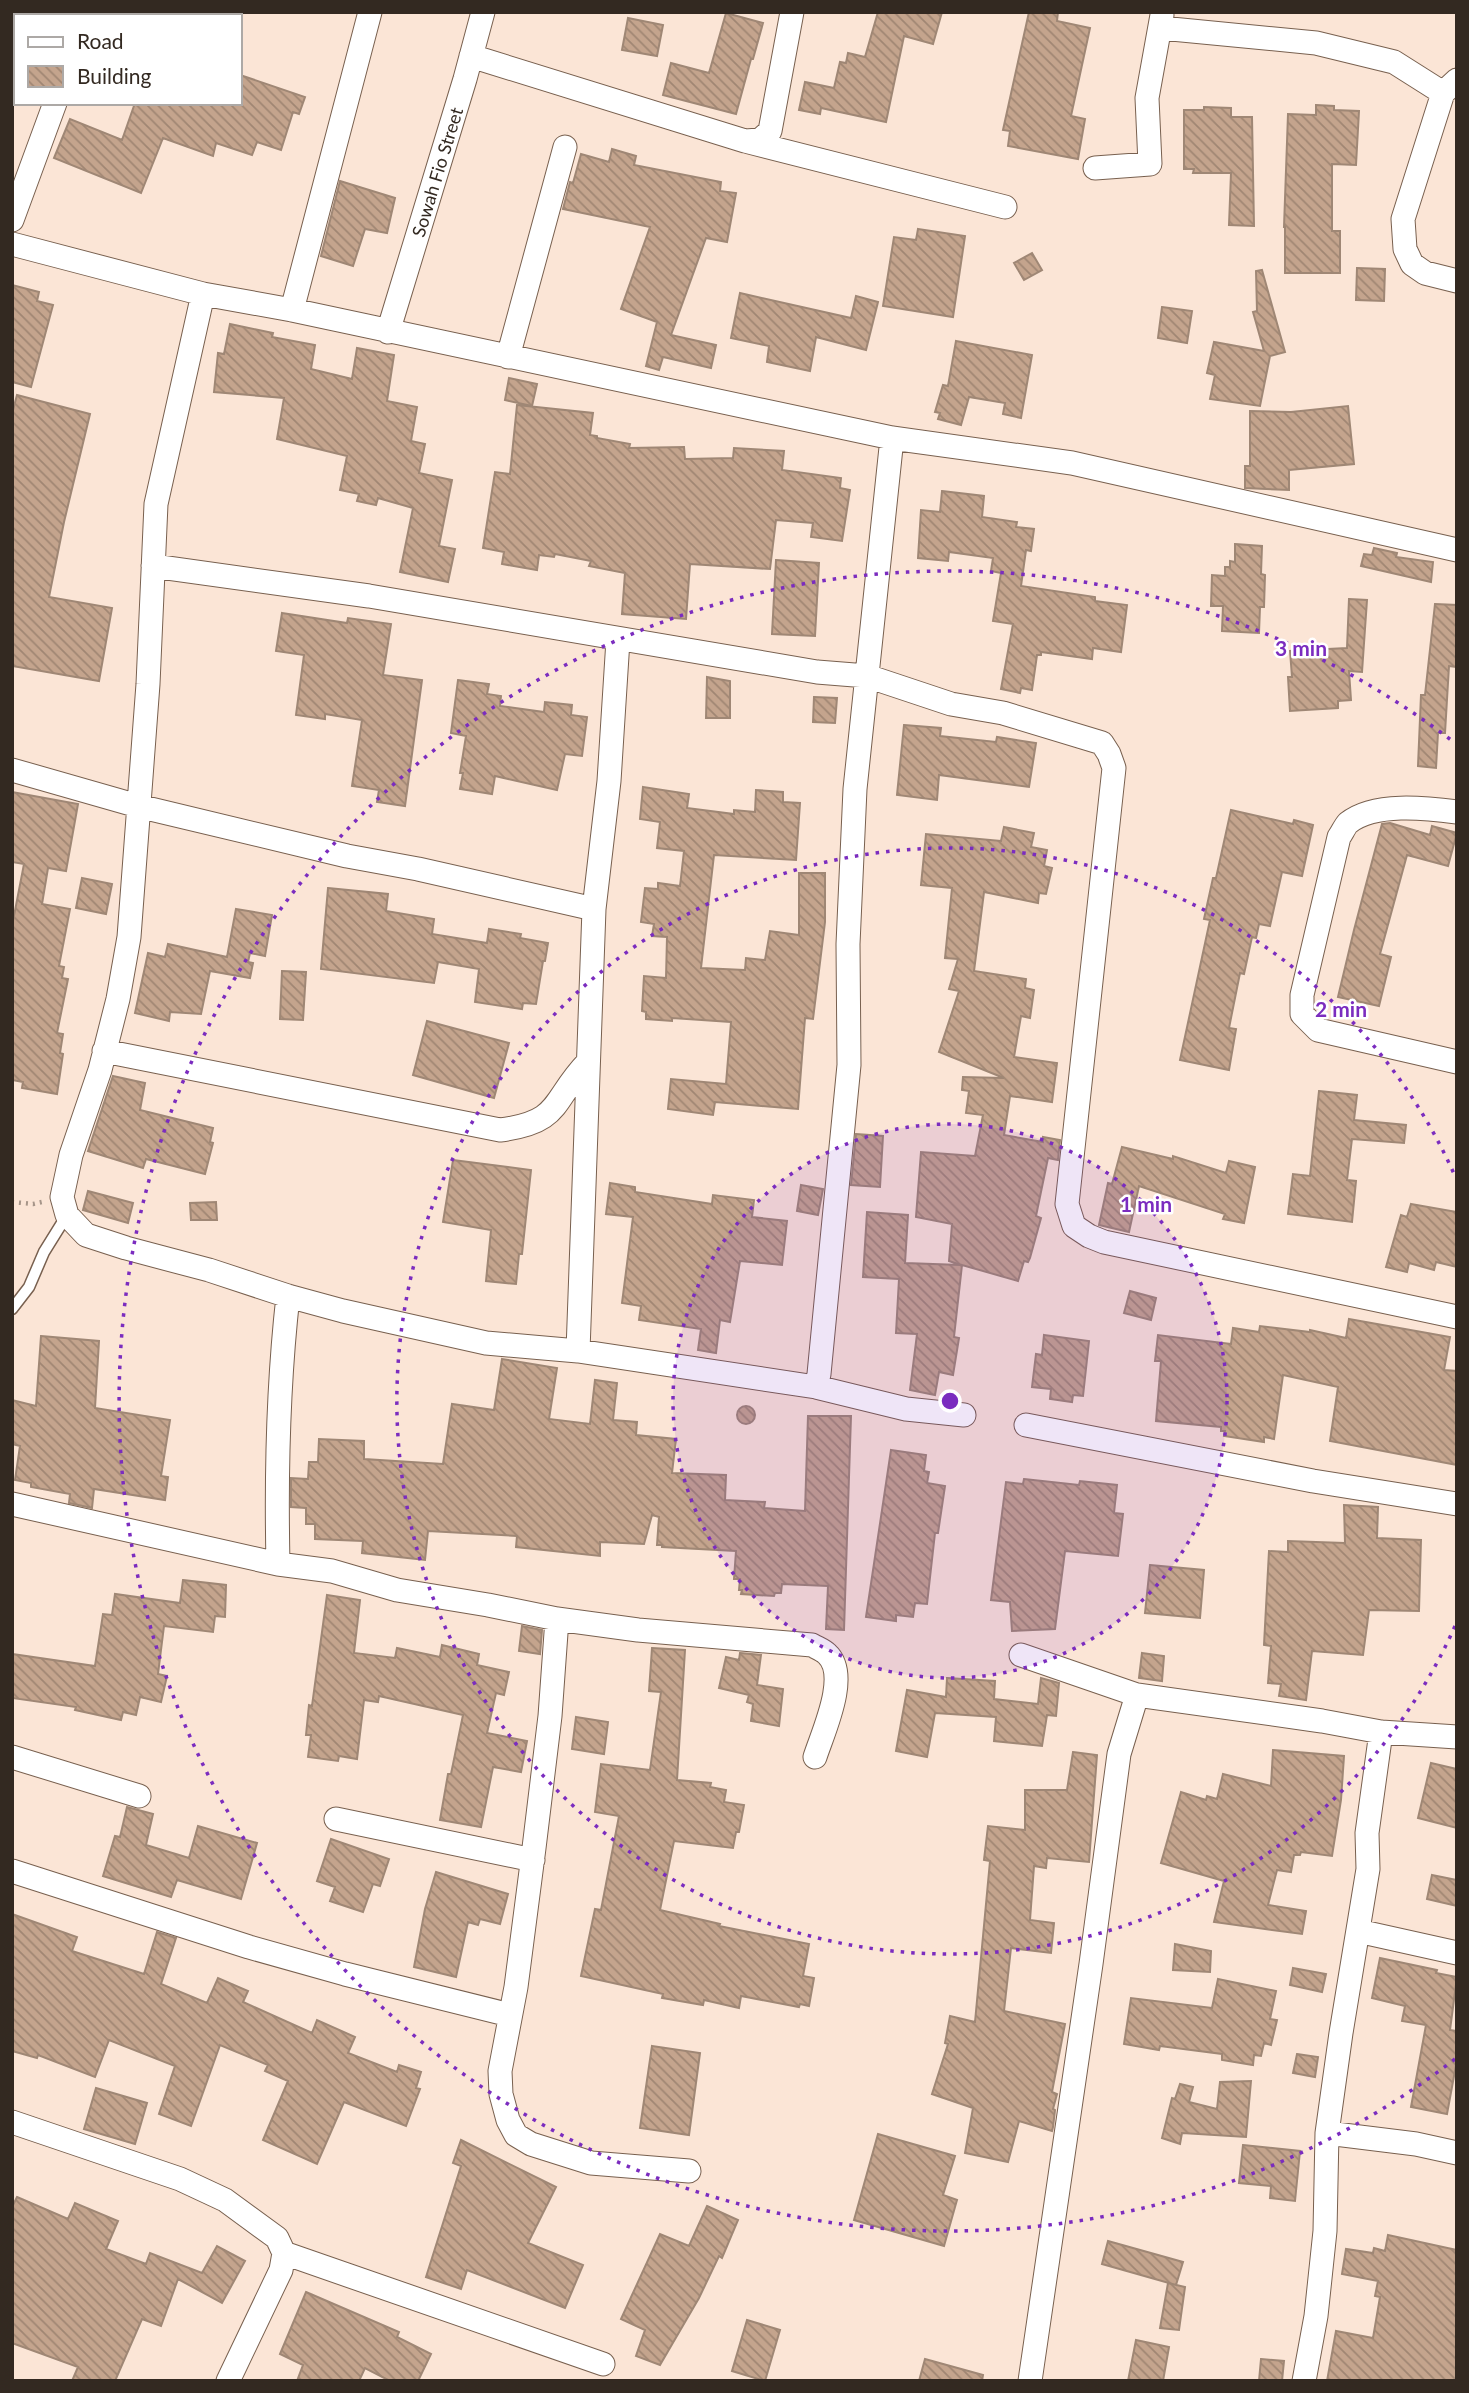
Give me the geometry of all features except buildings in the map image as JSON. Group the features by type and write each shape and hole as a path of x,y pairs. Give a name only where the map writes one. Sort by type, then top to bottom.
{"street":[{"path":"292,310 370,12"},
{"name":"Sowah Fio Street","path":"388,332 483,12"},
{"path":"745,141 760,140 770,131 792,12"},
{"path":"1096,168 1150,164 1147,98 1162,20 1316,43 1394,62 1450,86 1403,219 1405,249 1412,264 1425,274 1457,281"},
{"path":"471,57 745,141 1005,207"},
{"path":"12,220 54,105"},
{"path":"508,357 565,147"},
{"path":"12,244 204,294 292,310 892,438 1072,463 1457,550"},
{"path":"204,294 156,504 148,684 129,937 118,999 71,1155 65,1206 86,1235 288,1296 486,1343 578,1350 816,1387 906,1409 964,1415"},
{"path":"816,1387 849,1065 848,944 855,789 892,438"},
{"path":"153,566 369,596 817,672 867,676 951,704 1003,713 1101,743 1110,754 1114,768 1067,1205 1081,1231 1104,1242 1457,1317"},
{"path":"578,1350 594,909 609,781 618,640"},
{"path":"12,770 138,806 347,856 418,869 594,909"},
{"path":"1457,812 1380,809 1349,823 1339,837 1302,995 1302,1014 1318,1030 1457,1062"},
{"path":"104,1051 500,1130 522,1127 542,1120 559,1103 575,1076 588,1062"},
{"path":"278,1564 276,1467 288,1296"},
{"path":"1026,1425 1313,1481 1457,1504"},
{"path":"12,1504 278,1564 311,1567 397,1590 557,1619 638,1630 812,1645 828,1655 835,1670 836,1693 815,1757"},
{"path":"557,1619 550,1716 533,1860 500,2071 501,2094 508,2120 516,2135 531,2144 591,2163 689,2171"},
{"path":"1021,1654 1137,1695 1381,1732 1457,1737"},
{"path":"1030,2381 1119,1754 1137,1695"},
{"path":"1304,2381 1316,2316 1325,2231 1327,2133 1368,1869 1367,1833 1381,1732"},
{"path":"12,1757 138,1796"},
{"path":"336,1819 533,1860"},
{"path":"12,1871 249,1947 510,2015"},
{"path":"1358,1931 1457,1953"},
{"path":"12,2122 180,2179 225,2200 277,2238 284,2253 281,2270 228,2381"},
{"path":"1327,2133 1416,2144 1457,2153"},
{"path":"284,2253 603,2364"}],"lane":[{"path":"12,1309 29,1287 65,1206"}],"path":[{"path":"12,1202 65,1206"}]}
